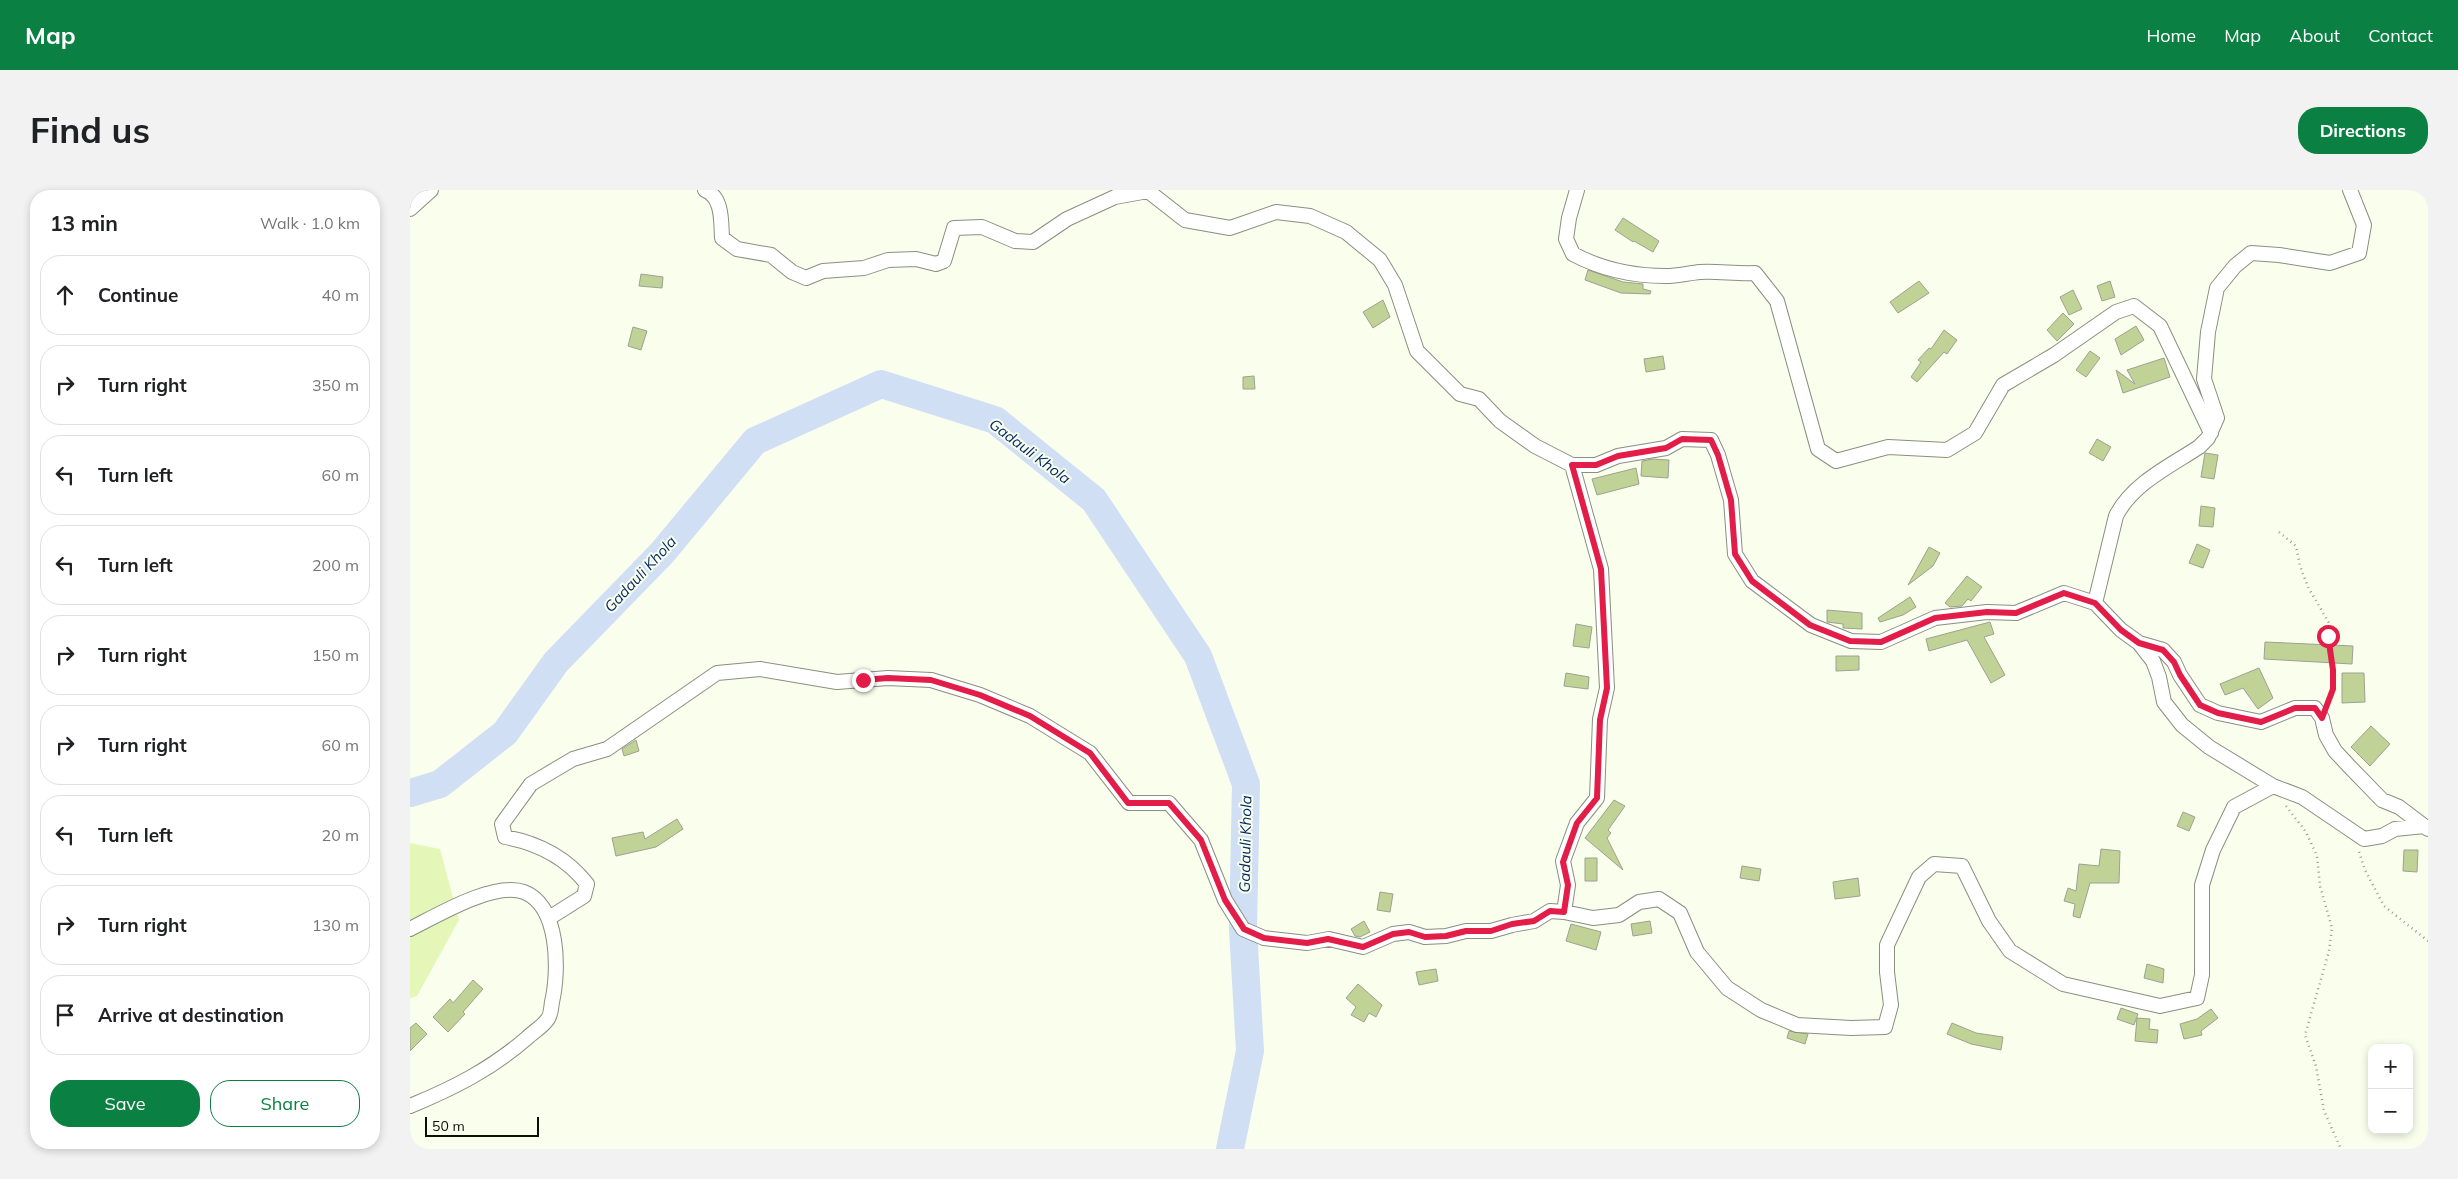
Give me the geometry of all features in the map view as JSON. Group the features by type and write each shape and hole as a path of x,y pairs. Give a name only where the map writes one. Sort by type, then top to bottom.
{"street":[{"path":"410,209 431,190"},
{"path":"706,190 712,193 719,205 722,238 737,250 771,255 792,272 806,278 824,271 864,268 888,260 916,259 936,264 944,261 954,228 982,227 1015,241 1033,242 1067,219 1115,197 1148,191 1185,220 1230,228 1276,212 1310,216 1346,232 1380,260 1395,286 1417,352 1460,394 1479,399 1500,422 1535,446 1572,465 1596,465 1618,456 1666,448 1682,439 1711,440 1718,455 1731,500 1735,554 1752,581 1810,625 1850,641 1881,642 1935,618 1987,612 2016,613 2064,593 2095,603 2121,630 2139,643 2153,661 2159,677 2164,702 2182,725 2209,747 2273,786 2302,797 2364,839 2382,836 2395,828 2426,828"},
{"path":"1577,190 1569,218 1566,239 1572,254 1590,263 1627,273 1651,276 1702,272 1754,274 1777,301 1818,449 1836,461 1888,447 1947,450 1976,433 2003,385 2054,355 2116,312 2134,306 2160,326 2211,433"},
{"path":"2095,603 2116,516 2121,505 2134,491 2198,447 2211,433 2217,418 2204,379 2208,332 2217,288 2235,266 2251,253 2279,255 2330,263 2359,253 2364,225 2350,190"},
{"path":"1564,912 1568,885 1563,862 1577,823 1597,798 1600,720 1607,688 1601,569 1572,465"},
{"path":"2139,643 2163,650 2174,662 2180,675 2200,705 2218,713 2261,722 2295,708 2315,708 2322,718 2326,735 2335,752 2382,800 2399,807 2426,828"},
{"path":"549,918 584,896 587,884 579,874 544,848 526,841 505,837 502,824 531,784 573,758 607,749 717,673 760,669 837,682 888,678 931,680 980,695 1030,716 1090,753 1128,803 1169,803 1201,840 1225,900 1244,929 1264,938 1307,943 1328,939 1363,947 1393,934 1409,932 1425,937 1446,936 1466,931 1491,931 1512,924 1534,921 1550,911 1593,918 1619,915 1639,902 1659,899 1680,913 1697,952 1727,988 1761,1010 1797,1024 1851,1028 1885,1027 1891,1004 1887,972 1887,945 1920,877 1934,864 1962,866 1990,921 2010,951 2063,984 2160,1006 2196,998 2202,974 2202,885 2213,850 2234,807 2273,786"},
{"path":"410,928 451,906 474,898 510,891 524,892 535,901 549,918 557,954 554,993 548,1019 501,1060 459,1085 410,1106"}],"path":[{"path":"2279,532 2296,546 2300,566 2306,580 2329,623 2324,632 2328,636 2331,654 2333,689 2322,718"},
{"path":"2273,786 2292,816 2306,832 2316,856 2320,886 2332,928 2329,951 2305,1035 2316,1066 2324,1111 2341,1149"},
{"path":"2364,839 2358,851 2365,870 2384,906 2428,941"}],"green space":[{"path":"410,843 440,849 459,920 417,996 410,998"}],"building":[{"path":"1623,218 1659,241 1653,252 1615,230"},
{"path":"1588,270 1623,282 1643,284 1643,289 1651,291 1650,294 1621,293 1585,280"},
{"path":"641,274 663,277 662,288 639,286"},
{"path":"1919,281 1929,293 1898,313 1890,302"},
{"path":"2110,281 2115,297 2102,301 2097,286"},
{"path":"2073,290 2082,309 2069,315 2060,297"},
{"path":"1383,300 1390,317 1373,328 1363,312"},
{"path":"2063,313 2074,324 2057,341 2047,330"},
{"path":"2136,326 2144,340 2121,355 2115,339"},
{"path":"633,327 647,331 641,350 628,346"},
{"path":"1944,330 1957,340 1947,354 1944,352 1917,382 1911,377 1921,362 1918,360 1929,348 1931,349"},
{"path":"2090,351 2100,358 2086,377 2076,370"},
{"path":"1663,356 1665,369 1646,372 1644,359"},
{"path":"2164,358 2170,377 2123,393 2116,370 2135,384 2127,370"},
{"path":"1254,376 1255,389 1243,389 1243,377"},
{"path":"2097,439 2111,447 2103,461 2089,453"},
{"path":"2205,453 2218,455 2214,479 2201,477"},
{"path":"1653,459 1669,460 1668,478 1641,476 1642,461"},
{"path":"1636,468 1639,484 1597,495 1592,479"},
{"path":"2201,506 2215,508 2213,527 2199,526"},
{"path":"2197,544 2210,550 2203,568 2189,563"},
{"path":"1929,547 1940,553 1933,566 1908,585"},
{"path":"1967,576 1982,587 1971,601 1968,599 1962,606 1950,607 1945,603"},
{"path":"1910,597 1916,607 1903,615 1880,622 1878,618"},
{"path":"1827,610 1862,613 1862,629 1843,628 1843,624 1827,622"},
{"path":"1990,622 1994,634 1984,637 2005,675 1991,683 1967,640 1929,651 1926,639"},
{"path":"1576,624 1592,627 1589,648 1573,646"},
{"path":"2265,642 2353,646 2352,664 2264,659"},
{"path":"1836,656 1859,656 1859,670 1836,671"},
{"path":"2259,668 2273,698 2258,709 2243,688 2225,695 2220,684"},
{"path":"1566,673 1589,677 1588,689 1564,686"},
{"path":"2342,673 2364,673 2365,702 2342,703"},
{"path":"2371,726 2390,744 2370,766 2351,747"},
{"path":"636,740 639,751 624,756 622,749"},
{"path":"1614,800 1625,806 1608,830 1611,833 1607,838 1623,870 1585,838"},
{"path":"2183,812 2195,817 2189,831 2177,826"},
{"path":"677,819 683,829 656,847 616,856 612,838 643,832 645,839"},
{"path":"2101,849 2120,851 2119,883 2090,883 2080,918 2073,916 2075,904 2064,901 2068,888 2076,891 2079,864 2099,866"},
{"path":"2404,850 2418,850 2417,872 2403,871"},
{"path":"1585,858 1597,858 1597,881 1585,881"},
{"path":"1742,866 1761,869 1759,881 1740,878"},
{"path":"1858,878 1860,896 1835,899 1833,882"},
{"path":"1380,892 1393,894 1390,912 1377,910"},
{"path":"1364,921 1370,932 1360,937 1355,936 1351,929"},
{"path":"1650,921 1652,933 1633,936 1631,924"},
{"path":"1571,924 1601,932 1596,950 1566,941"},
{"path":"2147,964 2164,969 2163,983 2144,978"},
{"path":"1436,969 1438,981 1419,985 1416,972"},
{"path":"473,980 483,989 463,1012 465,1014 448,1032 433,1017 450,999 453,1003"},
{"path":"1358,984 1382,1005 1376,1017 1369,1013 1364,1022 1351,1015 1356,1007 1346,998"},
{"path":"2121,1008 2138,1014 2134,1025 2117,1019"},
{"path":"2211,1009 2218,1018 2201,1031 2202,1035 2184,1039 2180,1024 2197,1019"},
{"path":"2137,1018 2150,1019 2149,1029 2158,1030 2157,1043 2135,1041"},
{"path":"416,1023 427,1034 410,1051 410,1028"},
{"path":"1952,1023 1976,1033 2003,1037 2001,1050 1971,1044 1947,1034"},
{"path":"1789,1031 1808,1034 1805,1044 1787,1038"}],"waterway":[{"name":"Gadauli Khola","path":"410,793 440,784 505,733 556,662 662,553 755,441 881,384 995,420 1094,500 1198,656 1246,784 1243,929 1250,1051 1230,1149"}],"route":[{"path":"863,680 888,678 931,680 980,695 1030,716 1090,753 1128,803 1169,803 1201,840 1225,900 1244,929 1264,938 1285,942 1307,943 1328,939 1363,947 1393,934 1409,932 1425,937 1446,936 1466,931 1491,931 1512,924 1534,921 1550,911 1564,912 1568,885 1563,862 1577,823 1597,798 1596,773 1600,720 1607,688 1601,569 1572,465 1596,465 1618,456 1644,450 1666,448 1682,439 1711,440 1718,455 1731,500 1735,554 1752,581 1810,625 1850,641 1881,642 1935,618 1987,612 2016,613 2037,606 2064,593 2095,603 2121,630 2139,643 2163,650 2174,662 2180,675 2200,705 2218,713 2261,722 2295,708 2305,707 2315,708 2322,718 2333,689 2333,670 2328,636"}]}
